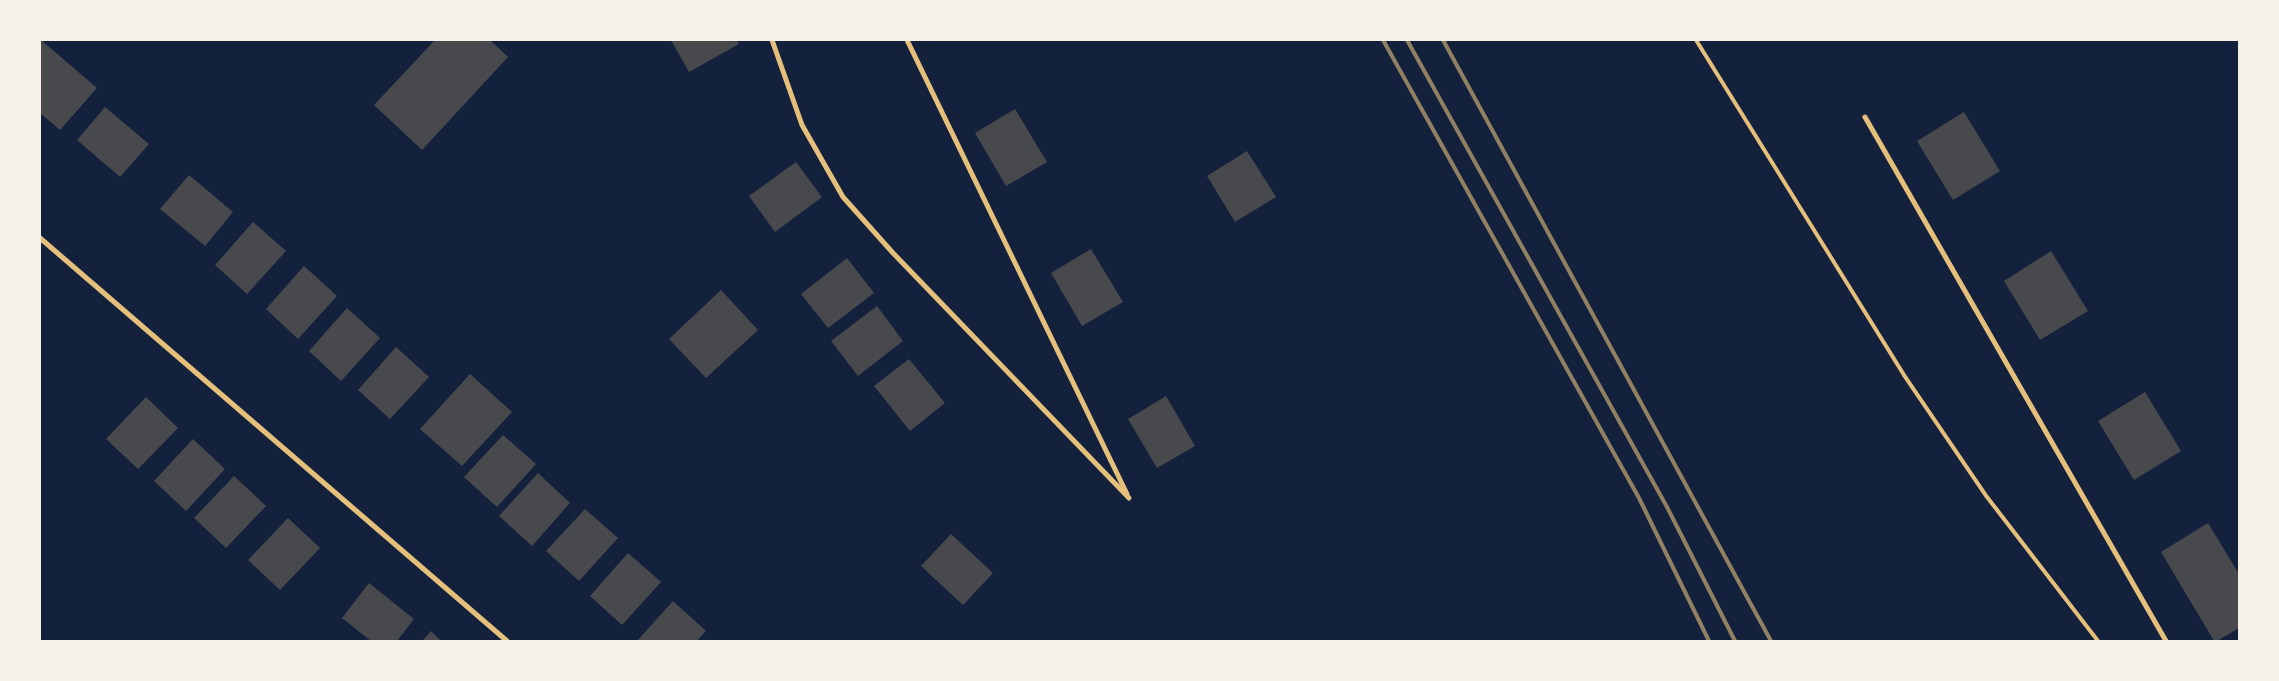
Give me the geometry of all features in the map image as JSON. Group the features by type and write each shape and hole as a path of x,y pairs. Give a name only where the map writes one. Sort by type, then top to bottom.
{"street":[{"path":"772,40 802,125 843,197 893,253 1128,498 907,40"},
{"path":"1865,118 2166,641"},
{"path":"40,238 506,641"}],"lane":[{"path":"1696,40 1904,375 1987,497 2098,641"}],"building":[{"path":"41,40 97,88 60,130 40,113"},
{"path":"435,40 490,40 508,57 422,150 374,105"},
{"path":"671,40 737,40 739,44 689,72"},
{"path":"105,107 149,144 120,177 77,140"},
{"path":"1015,109 1047,162 1006,186 975,133"},
{"path":"1964,112 2000,171 1953,200 1917,141"},
{"path":"1247,151 1276,197 1235,222 1207,176"},
{"path":"796,162 822,197 775,232 749,196"},
{"path":"189,175 233,212 205,246 160,209"},
{"path":"253,222 286,251 247,294 215,265"},
{"path":"1091,249 1123,302 1082,326 1051,273"},
{"path":"2051,251 2088,311 2040,340 2004,281"},
{"path":"847,258 874,293 828,328 801,294"},
{"path":"304,266 337,296 298,339 266,309"},
{"path":"721,290 758,330 706,378 669,339"},
{"path":"877,306 903,341 858,376 831,341"},
{"path":"347,308 380,338 341,381 309,351"},
{"path":"396,347 429,377 390,419 358,390"},
{"path":"909,359 945,403 910,431 874,386"},
{"path":"470,374 512,412 462,466 420,429"},
{"path":"2145,392 2181,451 2134,480 2098,421"},
{"path":"1166,396 1195,446 1157,468 1128,419"},
{"path":"146,397 178,428 138,469 106,439"},
{"path":"503,435 536,464 497,507 464,477"},
{"path":"193,439 225,469 186,511 154,481"},
{"path":"538,473 570,503 532,546 499,516"},
{"path":"234,476 266,506 226,548 194,518"},
{"path":"585,509 618,538 579,581 546,551"},
{"path":"288,518 320,548 280,590 248,560"},
{"path":"2208,523 2239,574 2239,628 2217,641 2214,641 2161,552"},
{"path":"951,534 993,573 963,605 921,566"},
{"path":"628,553 661,582 622,625 590,596"},
{"path":"369,583 414,619 397,641 371,641 342,618"},
{"path":"673,601 706,631 697,641 637,641"},
{"path":"431,631 441,641 422,641"}],"railway":[{"path":"1383,40 1639,498 1709,641"},
{"path":"1407,40 1667,507 1735,641"},
{"path":"1443,40 1771,641"}]}
